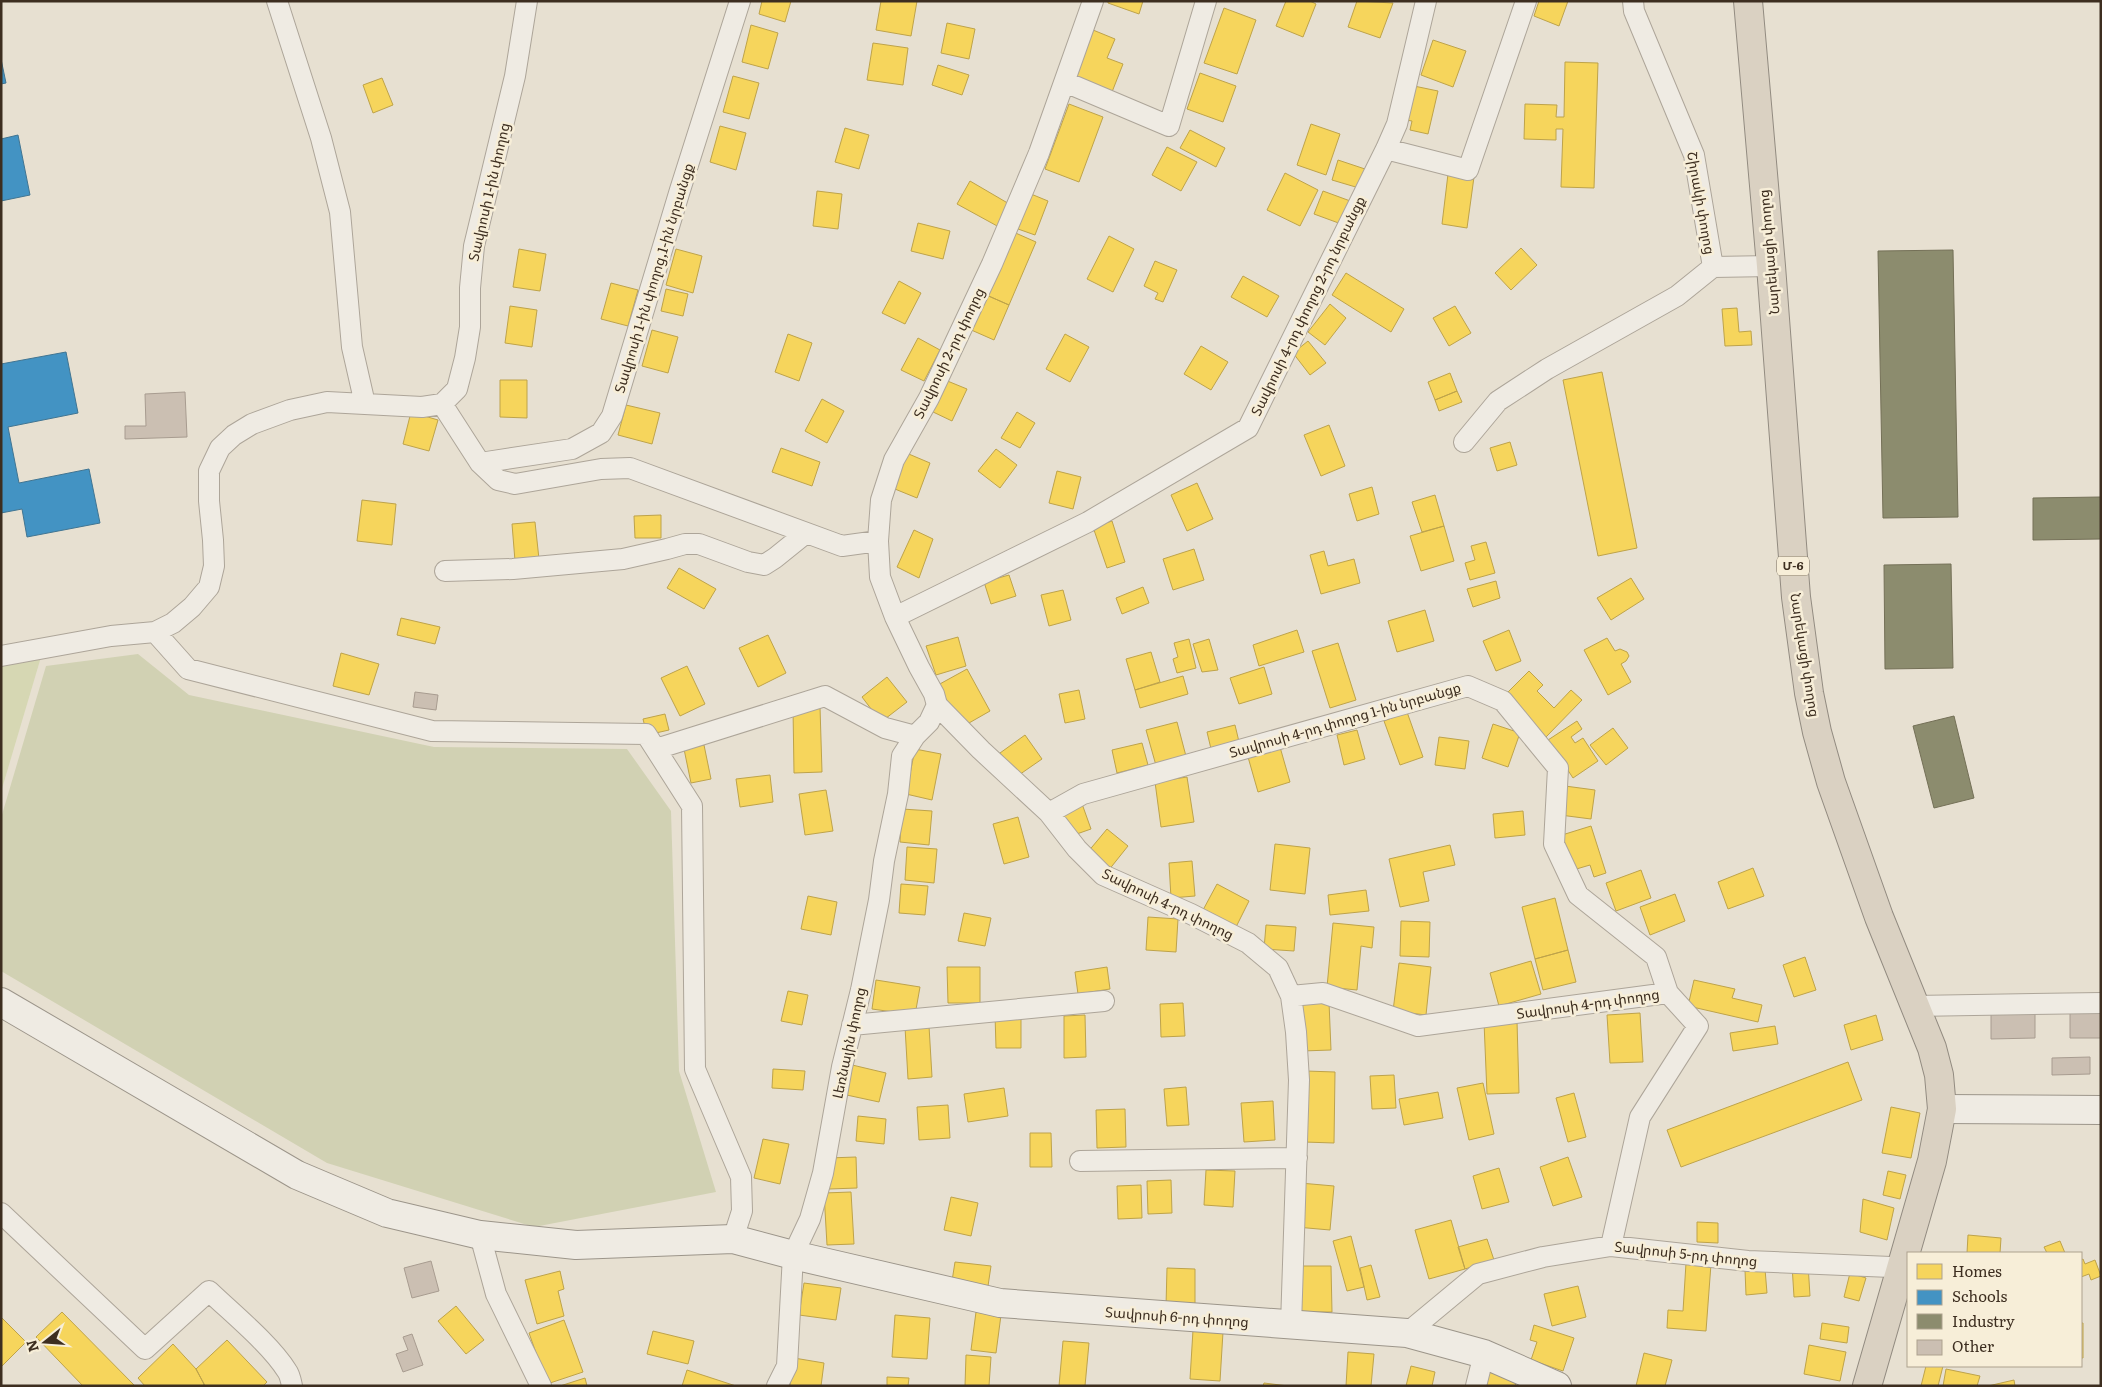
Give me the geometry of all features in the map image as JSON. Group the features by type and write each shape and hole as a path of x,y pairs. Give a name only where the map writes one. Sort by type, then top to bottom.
{"highway":[{"name":"Նարեկացի փողոց","path":"1748,1 1771,266 1796,597 1809,693 1817,732 1831,782 1879,917 1932,1048 1939,1075 1942,1108"},
{"name":"Մ-6","path":"1867,1386 1932,1161 1942,1108"}],"street":[{"path":"277,1 321,138 340,212 352,347 365,404"},
{"name":"Տավրոսի 1-ին փողոց","path":"442,404 457,390 465,358 470,326 470,288 474,246 515,76 527,1"},
{"name":"Տավրոսի 1-ին փողոց,1-ին նրբանցք","path":"480,463 572,449 601,433 612,416 680,190 740,1"},
{"name":"Տավրոսի 2-րդ փողոց","path":"937,705 934,694 918,668 880,577 878,542 881,500 894,460 929,398 992,264 1039,153 1093,1"},
{"path":"1065,82 1169,126 1206,1"},
{"name":"Տավրոսի 4-րդ փողոց 2-րդ նրբանցք","path":"895,616 1088,522 1248,428 1397,124 1426,1"},
{"path":"1386,149 1468,170 1526,1"},
{"name":"Շիրակի փողոց","path":"1631,4 1694,155 1713,267 1771,266"},
{"path":"1464,442 1498,400 1547,369 1678,296 1713,267"},
{"path":"1,656 111,636 155,632 173,623 192,607 208,586 214,566 208,501 209,471 220,448 234,435 252,424 290,410 327,402 422,407 442,404 480,463 498,480 515,484 601,470 630,468 842,546 878,542"},
{"path":"445,571 513,569 623,559 667,550 684,544 699,544 748,562 764,565 806,533"},
{"path":"155,632 188,670 432,731 646,734 692,806 695,1069 740,1177 742,1211 734,1239"},
{"name":"Տավրոսի 4-րդ փողոց 1-ին նրբանցք","path":"1049,813 1083,794 1468,686 1502,701 1558,768 1554,844 1574,887 1578,895 1656,957 1668,993"},
{"path":"656,749 825,696 885,728 915,736"},
{"name":"Լեռնային փողոց","path":"777,1386 787,1366 793,1255 810,1219 823,1173 842,1067 879,900 884,861 898,794 902,756 915,736 929,722 937,705"},
{"name":"Տավրոսի 4-րդ փողոց","path":"937,705 981,750 1049,813 1077,850 1103,875 1248,943 1278,968 1291,996 1296,1032 1299,1080 1291,1325"},
{"name":"Տավրոսի 4-րդ փողոց","path":"1291,996 1323,993 1418,1026 1668,993 1698,1026 1640,1117 1610,1246"},
{"path":"852,1025 1104,1001"},
{"name":"Տավրոսի 6-րդ փողոց","path":"1,1002 297,1175 388,1213 480,1235 576,1245 734,1239 793,1255 1000,1303 1407,1333 1484,1354 1557,1386"},
{"path":"1914,1006 2101,1003"},
{"path":"1942,1108 2101,1110"},
{"path":"1080,1161 1297,1158"},
{"path":"4,1220 144,1349 209,1291 276,1358 288,1372 292,1386"},
{"path":"480,1235 496,1294 541,1386"},
{"name":"Տավրոսի 5-րդ փողոց","path":"1407,1333 1478,1274 1543,1257 1610,1246 1748,1261 1891,1267 1900,1269"},
{"path":"1476,1386 1484,1354"}],"green space":[{"path":"138,654 189,695 434,747 627,749 671,811 679,1071 716,1192 534,1227 327,1163 1,971 1,818 46,666"},
{"path":"41,657 1,792 1,664"}],"building: Homes":[{"path":"762,1 791,1 785,22 759,14"},
{"path":"881,1 917,1 911,36 876,30"},
{"path":"1108,1 1143,1 1139,14 1108,3"},
{"path":"1286,1 1310,1 1316,4 1303,37 1276,26"},
{"path":"1357,1 1393,3 1380,38 1348,27"},
{"path":"1539,1 1568,1 1559,26 1534,16"},
{"path":"1224,8 1256,20 1237,74 1204,63"},
{"path":"947,23 975,29 969,59 941,53"},
{"path":"751,25 778,33 768,69 742,62"},
{"path":"1093,30 1115,39 1107,58 1123,64 1112,92 1075,78"},
{"path":"1433,40 1466,51 1453,87 1421,75"},
{"path":"873,43 908,48 903,85 867,80"},
{"path":"1565,62 1598,63 1594,188 1561,187 1563,129 1556,129 1556,140 1524,139 1525,104 1557,105 1556,117 1564,117"},
{"path":"938,65 969,75 962,95 932,85"},
{"path":"1200,73 1236,86 1223,122 1187,109"},
{"path":"733,76 759,83 749,119 723,112"},
{"path":"382,78 393,105 373,113 363,85"},
{"path":"1414,86 1438,91 1428,134 1410,130 1412,121 1406,120"},
{"path":"1069,104 1103,117 1079,182 1045,169"},
{"path":"1311,124 1340,134 1326,175 1297,165"},
{"path":"720,126 746,133 736,170 710,162"},
{"path":"845,128 869,135 859,169 835,162"},
{"path":"1190,130 1225,148 1216,167 1180,148"},
{"path":"1167,147 1197,162 1181,191 1152,175"},
{"path":"1338,160 1365,169 1359,188 1332,180"},
{"path":"1285,173 1318,190 1300,226 1267,210"},
{"path":"1448,174 1474,177 1467,228 1442,224"},
{"path":"970,181 1011,205 999,227 957,204"},
{"path":"817,191 842,194 838,229 813,226"},
{"path":"1323,191 1353,202 1344,225 1314,214"},
{"path":"1031,194 1048,201 1035,235 1018,229"},
{"path":"918,223 950,231 943,259 911,251"},
{"path":"1011,231 1036,242 1009,305 984,294"},
{"path":"1109,236 1134,249 1113,292 1087,279"},
{"path":"1521,248 1537,265 1511,290 1495,273"},
{"path":"519,249 546,254 540,291 513,287"},
{"path":"676,249 702,256 693,293 666,285"},
{"path":"1155,261 1177,270 1163,302 1155,299 1158,293 1144,286"},
{"path":"1346,273 1404,309 1391,332 1332,295"},
{"path":"1243,276 1279,296 1267,317 1231,297"},
{"path":"899,281 921,293 905,324 882,313"},
{"path":"611,283 638,290 628,326 601,319"},
{"path":"666,289 688,294 683,316 661,311"},
{"path":"984,294 1009,305 994,340 969,329"},
{"path":"1330,304 1346,318 1325,345 1308,332"},
{"path":"510,306 537,310 532,347 505,343"},
{"path":"1455,306 1471,333 1449,346 1433,318"},
{"path":"1737,308 1739,332 1751,331 1752,345 1725,346 1722,309"},
{"path":"652,330 678,337 668,373 642,366"},
{"path":"788,334 812,343 799,381 775,372"},
{"path":"1065,334 1089,347 1070,382 1046,369"},
{"path":"918,338 940,350 924,381 901,370"},
{"path":"1308,341 1326,363 1310,375 1293,353"},
{"path":"1201,346 1228,362 1211,390 1184,374"},
{"path":"1602,372 1637,548 1598,556 1563,380"},
{"path":"1450,373 1457,391 1435,400 1428,382"},
{"path":"500,380 527,380 527,418 500,417"},
{"path":"945,380 967,389 952,421 931,411"},
{"path":"1457,391 1462,402 1439,411 1435,400"},
{"path":"822,399 844,411 827,443 805,431"},
{"path":"626,405 660,413 652,444 618,435"},
{"path":"411,412 438,420 429,451 403,444"},
{"path":"1017,412 1035,423 1020,448 1001,438"},
{"path":"1329,425 1345,466 1321,476 1304,435"},
{"path":"1510,442 1517,465 1497,471 1490,448"},
{"path":"781,448 820,462 812,486 772,472"},
{"path":"996,449 1017,465 1000,488 978,471"},
{"path":"904,452 930,463 917,498 890,487"},
{"path":"1057,471 1081,477 1073,509 1049,503"},
{"path":"1197,483 1213,519 1187,531 1171,495"},
{"path":"1372,487 1379,514 1357,521 1349,494"},
{"path":"1435,495 1444,526 1422,532 1412,502"},
{"path":"362,500 396,504 392,545 357,541"},
{"path":"661,515 661,538 635,538 634,516"},
{"path":"1112,521 1125,562 1107,568 1093,527"},
{"path":"535,522 539,559 515,561 512,524"},
{"path":"1444,526 1454,561 1421,571 1410,536"},
{"path":"914,530 933,539 919,578 897,567"},
{"path":"1486,542 1495,573 1470,580 1465,563 1475,560 1471,546"},
{"path":"1194,549 1204,580 1173,590 1163,559"},
{"path":"1324,551 1328,566 1354,559 1360,583 1321,594 1310,555"},
{"path":"679,568 716,589 704,609 667,588"},
{"path":"1009,575 1016,596 991,604 984,582"},
{"path":"1631,578 1644,599 1611,620 1597,598"},
{"path":"1496,581 1500,598 1473,607 1467,589"},
{"path":"1143,587 1149,603 1122,614 1116,598"},
{"path":"1063,590 1071,620 1049,626 1041,595"},
{"path":"1425,610 1434,641 1397,652 1388,621"},
{"path":"401,618 440,627 435,644 397,635"},
{"path":"1297,630 1304,652 1259,666 1253,645"},
{"path":"1509,630 1521,661 1496,671 1483,641"},
{"path":"768,635 786,673 758,687 739,648"},
{"path":"958,637 966,666 936,675 926,646"},
{"path":"1607,638 1615,651 1620,649 1627,652 1629,656 1621,664 1631,682 1608,695 1584,650"},
{"path":"1189,639 1196,668 1177,673 1173,659 1178,657 1174,643"},
{"path":"1209,639 1218,670 1202,672 1193,644"},
{"path":"1338,643 1356,700 1330,708 1312,651"},
{"path":"1151,652 1160,682 1135,690 1126,659"},
{"path":"341,653 379,664 369,695 333,686"},
{"path":"687,666 705,704 680,716 661,678"},
{"path":"1264,667 1272,694 1239,704 1230,678"},
{"path":"967,669 990,711 962,727 938,685"},
{"path":"1529,671 1543,685 1537,691 1554,708 1571,690 1582,700 1546,737 1504,696"},
{"path":"1183,676 1188,694 1140,708 1135,690"},
{"path":"887,677 907,702 881,722 862,697"},
{"path":"1079,690 1085,719 1065,723 1059,694"},
{"path":"820,707 822,772 794,773 793,708"},
{"path":"1407,712 1423,757 1400,765 1384,721"},
{"path":"665,714 669,730 647,735 643,719"},
{"path":"1577,721 1582,729 1571,737 1575,743 1583,738 1598,761 1573,778 1548,740"},
{"path":"1177,722 1187,760 1157,769 1146,730"},
{"path":"1493,724 1520,733 1508,767 1482,758"},
{"path":"1235,725 1240,746 1212,753 1207,732"},
{"path":"1613,728 1628,748 1606,765 1590,745"},
{"path":"1357,730 1365,759 1344,765 1337,735"},
{"path":"1025,735 1042,759 1016,777 1000,753"},
{"path":"1439,737 1469,741 1465,769 1435,765"},
{"path":"1142,743 1148,765 1117,773 1112,750"},
{"path":"704,745 711,779 691,783 684,749"},
{"path":"1280,747 1290,782 1258,792 1248,757"},
{"path":"915,749 941,754 932,800 906,794"},
{"path":"770,775 773,802 740,807 736,779"},
{"path":"1187,777 1194,822 1161,827 1155,782"},
{"path":"1565,786 1595,790 1591,819 1560,815"},
{"path":"826,790 833,831 805,835 799,794"},
{"path":"1081,801 1091,829 1071,836 1061,809"},
{"path":"902,809 932,811 929,845 900,842"},
{"path":"1523,811 1525,835 1495,838 1493,814"},
{"path":"1018,817 1029,857 1004,864 993,824"},
{"path":"1591,826 1606,873 1594,877 1590,865 1573,870 1562,835"},
{"path":"1107,829 1128,846 1108,871 1087,853"},
{"path":"1275,844 1310,848 1305,894 1270,890"},
{"path":"1450,845 1455,865 1423,872 1429,901 1400,907 1389,859"},
{"path":"907,847 937,849 934,883 905,880"},
{"path":"1192,861 1195,896 1171,898 1169,863"},
{"path":"1753,868 1764,896 1728,909 1718,882"},
{"path":"1641,870 1651,898 1616,911 1606,883"},
{"path":"901,884 928,886 925,915 899,913"},
{"path":"1217,884 1249,901 1236,927 1203,910"},
{"path":"1366,890 1369,911 1330,915 1328,895"},
{"path":"1675,894 1685,921 1650,935 1640,907"},
{"path":"808,896 837,902 831,935 801,929"},
{"path":"1555,898 1568,950 1535,959 1522,907"},
{"path":"964,913 991,918 985,946 958,941"},
{"path":"1148,917 1178,919 1176,952 1146,950"},
{"path":"1401,921 1430,922 1429,957 1400,956"},
{"path":"1333,923 1374,927 1372,948 1361,946 1357,990 1327,987"},
{"path":"1266,925 1296,927 1294,951 1264,949"},
{"path":"1568,950 1576,982 1543,990 1535,959"},
{"path":"1805,957 1816,990 1794,997 1783,965"},
{"path":"1531,961 1541,994 1499,1006 1490,973"},
{"path":"1399,963 1431,967 1426,1015 1393,1011"},
{"path":"947,967 980,967 980,1003 948,1003"},
{"path":"1107,967 1110,989 1078,994 1075,972"},
{"path":"876,980 920,987 915,1015 872,1009"},
{"path":"1694,980 1735,989 1732,998 1762,1005 1758,1022 1688,1006"},
{"path":"788,991 808,995 802,1025 781,1021"},
{"path":"1329,1002 1331,1050 1302,1051 1300,1003"},
{"path":"1183,1003 1185,1036 1161,1037 1160,1004"},
{"path":"1640,1013 1643,1062 1610,1063 1607,1015"},
{"path":"995,1014 1021,1014 1021,1048 996,1048"},
{"path":"1085,1015 1086,1057 1064,1058 1064,1016"},
{"path":"1876,1015 1883,1040 1851,1050 1844,1025"},
{"path":"1517,1021 1519,1093 1487,1094 1484,1022"},
{"path":"929,1026 932,1077 908,1079 905,1027"},
{"path":"1775,1026 1778,1044 1733,1051 1730,1033"},
{"path":"1848,1062 1862,1100 1681,1167 1667,1130"},
{"path":"848,1064 886,1073 879,1102 842,1094"},
{"path":"773,1069 805,1071 803,1090 772,1088"},
{"path":"1306,1071 1335,1072 1334,1143 1304,1142"},
{"path":"1394,1075 1396,1108 1372,1109 1370,1076"},
{"path":"1483,1083 1494,1134 1469,1140 1457,1088"},
{"path":"1186,1087 1189,1125 1167,1126 1164,1089"},
{"path":"1004,1088 1008,1116 968,1122 964,1094"},
{"path":"1438,1092 1443,1118 1404,1125 1399,1099"},
{"path":"1574,1093 1586,1137 1568,1142 1556,1098"},
{"path":"1273,1101 1275,1140 1244,1142 1241,1103"},
{"path":"948,1105 950,1138 919,1140 917,1107"},
{"path":"1891,1107 1920,1113 1911,1158 1882,1153"},
{"path":"1125,1109 1126,1147 1097,1148 1096,1110"},
{"path":"858,1116 886,1119 884,1144 856,1141"},
{"path":"1030,1133 1051,1133 1052,1167 1030,1167"},
{"path":"763,1139 789,1144 780,1184 754,1178"},
{"path":"856,1157 857,1188 829,1189 828,1158"},
{"path":"1568,1157 1582,1197 1553,1206 1540,1167"},
{"path":"1499,1168 1509,1202 1482,1209 1473,1176"},
{"path":"1206,1170 1235,1171 1233,1207 1204,1205"},
{"path":"1888,1171 1906,1175 1900,1199 1883,1195"},
{"path":"1171,1180 1172,1213 1148,1214 1147,1181"},
{"path":"1300,1183 1334,1186 1330,1230 1296,1227"},
{"path":"1141,1185 1142,1218 1118,1219 1117,1186"},
{"path":"851,1192 854,1244 827,1245 824,1193"},
{"path":"951,1197 978,1203 971,1236 944,1230"},
{"path":"1863,1199 1894,1208 1887,1240 1860,1232"},
{"path":"1451,1220 1465,1269 1429,1279 1415,1230"},
{"path":"1697,1222 1718,1223 1718,1243 1697,1242"},
{"path":"1968,1235 2001,1238 2000,1252 1967,1252"},
{"path":"1351,1236 1364,1287 1347,1291 1333,1241"},
{"path":"1487,1239 1494,1260 1465,1269 1458,1247"},
{"path":"2060,1241 2065,1252 2046,1252 2044,1247"},
{"path":"2082,1260 2085,1264 2095,1260 2101,1276 2091,1280 2089,1274 2082,1277"},
{"path":"955,1262 991,1266 988,1286 952,1281"},
{"path":"1686,1263 1711,1264 1706,1331 1667,1328 1668,1310 1683,1311"},
{"path":"1808,1264 1810,1296 1794,1297 1792,1265"},
{"path":"1371,1265 1380,1297 1367,1300 1360,1268"},
{"path":"1297,1266 1331,1266 1332,1312 1298,1312"},
{"path":"1167,1268 1195,1269 1195,1307 1166,1306"},
{"path":"1765,1269 1767,1293 1746,1295 1745,1270"},
{"path":"560,1271 564,1289 558,1291 564,1316 537,1324 525,1280"},
{"path":"1850,1273 1866,1278 1859,1301 1844,1297"},
{"path":"804,1283 841,1288 836,1320 799,1315"},
{"path":"1578,1286 1586,1317 1552,1326 1544,1294"},
{"path":"456,1306 484,1340 466,1354 438,1321"},
{"path":"62,1312 135,1386 83,1386 36,1337"},
{"path":"976,1312 1001,1315 996,1353 971,1350"},
{"path":"895,1315 930,1318 927,1359 892,1357"},
{"path":"1,1317 26,1342 1,1367"},
{"path":"564,1320 583,1372 547,1384 529,1333"},
{"path":"1822,1323 1849,1327 1847,1343 1820,1339"},
{"path":"2082,1323 2083,1323 2082,1358"},
{"path":"1534,1325 1574,1338 1563,1371 1531,1360 1537,1342 1530,1340"},
{"path":"1193,1330 1223,1332 1220,1381 1190,1379"},
{"path":"653,1331 694,1341 688,1364 647,1354"},
{"path":"227,1340 267,1382 263,1386 206,1386 204,1384 196,1369"},
{"path":"1063,1341 1089,1343 1085,1386 1059,1386"},
{"path":"173,1344 196,1369 204,1384 202,1386 145,1386 138,1378"},
{"path":"1809,1345 1846,1352 1840,1381 1804,1374"},
{"path":"1348,1352 1374,1354 1371,1386 1346,1386"},
{"path":"1644,1353 1672,1360 1665,1386 1636,1386"},
{"path":"966,1355 991,1357 989,1386 965,1386"},
{"path":"794,1358 824,1363 821,1386 790,1386"},
{"path":"1411,1366 1435,1372 1432,1386 1406,1386"},
{"path":"1926,1367 1943,1367 1938,1386 1921,1386"},
{"path":"1946,1369 1980,1376 1977,1386 1943,1386"},
{"path":"687,1370 736,1386 682,1386"},
{"path":"1489,1372 1517,1380 1515,1386 1485,1386"},
{"path":"887,1377 909,1378 908,1386 887,1386"},
{"path":"585,1378 587,1386 560,1386"},
{"path":"2014,1380 2015,1386 1988,1386"},
{"path":"1264,1383 1288,1386 1263,1386"}],"building: Schools":[{"path":"1,59 6,83 1,84"},
{"path":"18,135 30,195 1,201 1,139"},
{"path":"66,352 78,413 8,427 19,483 89,469 100,523 27,537 22,509 1,513 1,364"}],"building: Industry":[{"path":"1953,250 1958,517 1883,518 1878,251"},
{"path":"2101,497 2101,539 2033,540 2033,498"},
{"path":"1951,564 1953,668 1885,669 1884,565"},
{"path":"1954,716 1974,798 1934,808 1913,726"}],"building: Other":[{"path":"185,392 187,437 125,439 125,426 146,426 145,394"},
{"path":"415,692 438,695 436,710 413,707"},
{"path":"2070,1009 2101,1009 2101,1038 2070,1038"},
{"path":"1991,1014 2035,1014 2035,1038 1991,1039"},
{"path":"2090,1057 2090,1074 2052,1075 2052,1058"},
{"path":"431,1261 439,1291 412,1298 404,1268"},
{"path":"412,1334 423,1365 403,1372 396,1354 408,1350 403,1337"}]}
